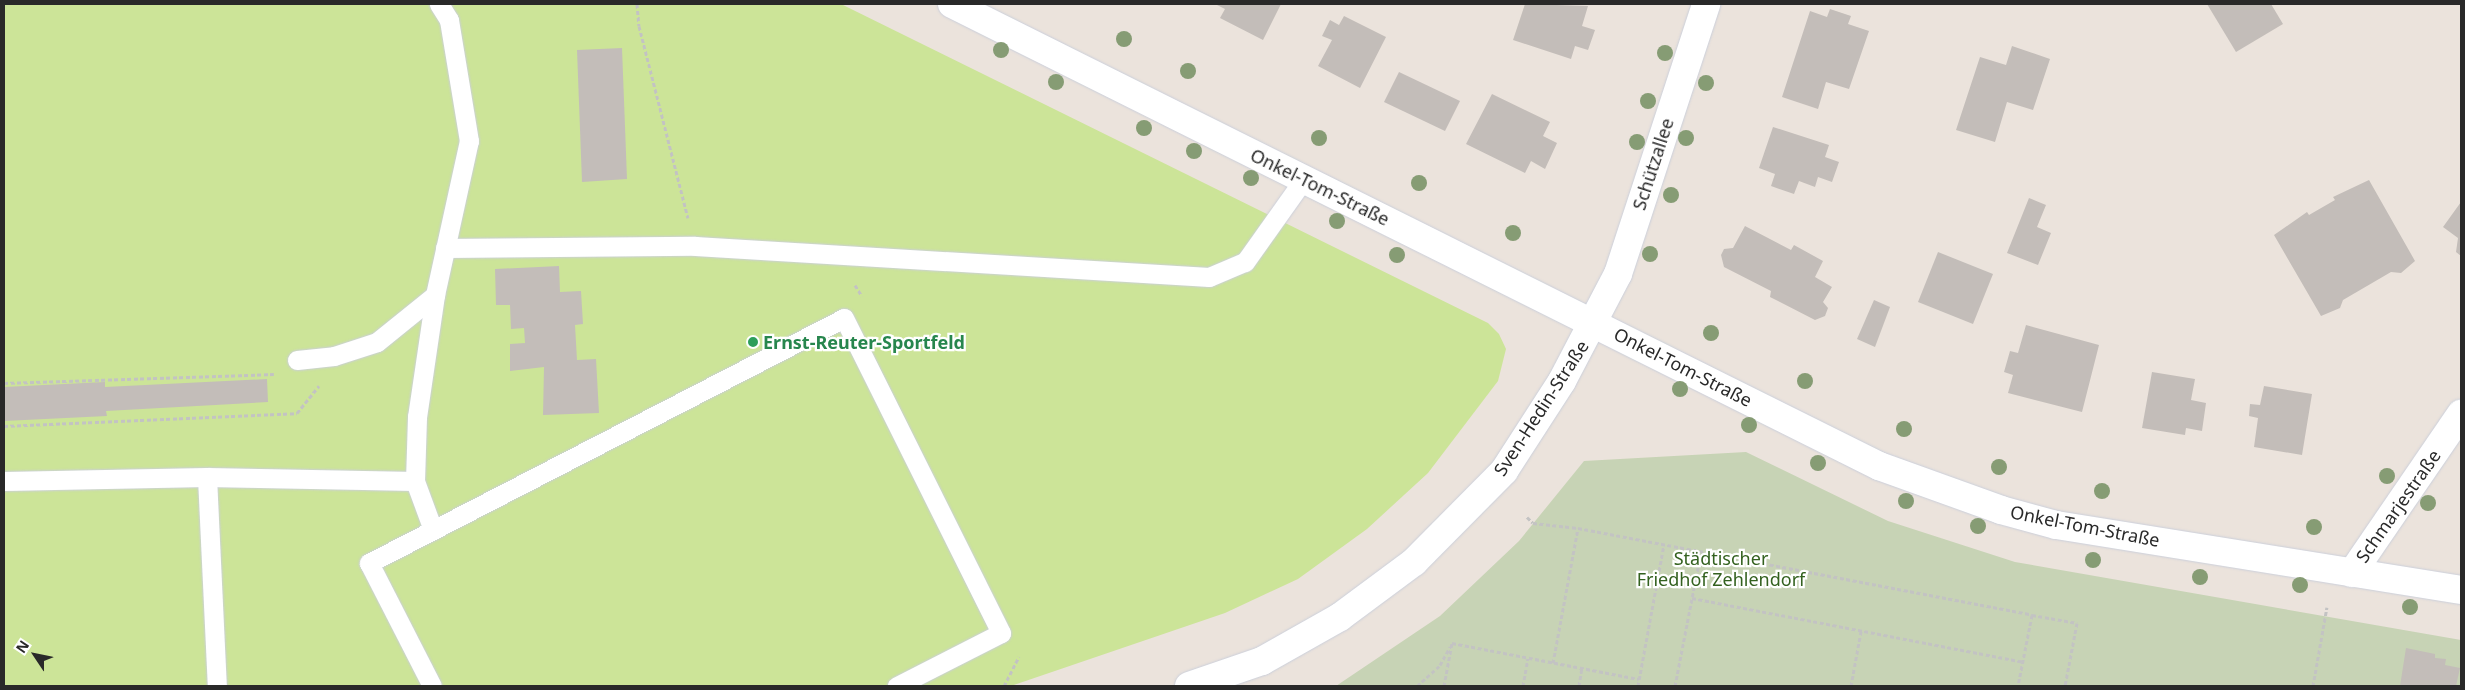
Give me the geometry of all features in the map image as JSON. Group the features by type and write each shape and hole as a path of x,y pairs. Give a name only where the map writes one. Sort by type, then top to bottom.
{"main road":[{"name":"Onkel-Tom-Straße","path":"952,4 1879,466 2001,510 2056,525 2461,590"},
{"name":"Schützallee","path":"1595,323 1618,274 1706,4"},
{"name":"Sven-Hedin-Straße","path":"1188,686 1262,661 1340,617 1414,562 1504,471 1595,323"},
{"name":"Schmarjestraße","path":"2352,573 2461,414"}],"lane":[{"path":"433,530 415,481 417,417 435,295 469,141 449,20 439,4"},
{"path":"445,248 695,246 1209,276 1246,262 1304,179"},
{"path":"298,360 334,356 377,342 435,295"},
{"path":"432,686 369,563 844,318 1001,633 897,686"},
{"path":"4,481 207,477 415,481"},
{"path":"207,477 217,686"}],"path":[{"path":"637,4 639,26 695,246"},
{"path":"4,426 298,413 349,350"},
{"path":"4,382 281,374"},
{"path":"1527,517 1533,523 1578,528 1664,546 2077,623 2065,686"},
{"path":"1553,662 1578,528"},
{"path":"1638,686 1664,546"},
{"path":"1675,686 1701,552"},
{"path":"1692,598 2023,662"},
{"path":"2313,686 2327,607"},
{"path":"2018,686 2032,615"},
{"path":"1851,686 1861,631"},
{"path":"1452,643 1639,679"},
{"path":"1418,686 1440,665 1452,643"},
{"path":"1444,686 1452,643"},
{"path":"1523,686 1528,658"},
{"path":"1579,686 1582,668"}],"green space":[{"name":"Ernst-Reuter-Sportfeld","path":"4,4 841,4 1488,323 1499,334 1506,349 1498,381 1428,473 1367,529 1298,579 1225,613 1011,686 4,686"},
{"name":"Städtischer Friedhof Zehlendorf","path":"1746,452 1888,521 2015,562 2461,640 2461,686 1336,686 1440,616 1519,541 1584,461"}],"building":[{"path":"1215,4 1281,4 1263,40 1220,18 1225,9"},
{"path":"1525,4 1588,6 1582,26 1595,30 1588,50 1575,46 1571,59 1513,40"},
{"path":"2207,4 2271,4 2283,24 2236,52"},
{"path":"1830,9 1851,16 1848,24 1869,31 1849,89 1826,82 1818,109 1782,97 1810,11 1827,17"},
{"path":"1344,16 1386,37 1360,88 1318,66 1332,40 1322,36 1330,20 1339,25"},
{"path":"2012,46 2050,59 2033,110 2007,102 1995,142 1956,130 1980,57 2006,65"},
{"path":"622,48 627,179 582,182 577,50"},
{"path":"1399,72 1460,101 1445,131 1384,102"},
{"path":"1492,94 1550,122 1543,136 1557,143 1545,169 1531,161 1525,173 1466,144"},
{"path":"1773,127 1829,145 1825,157 1839,162 1832,182 1818,177 1815,187 1799,181 1794,194 1771,186 1775,174 1759,168"},
{"path":"2369,180 2415,261 2401,273 2391,272 2343,300 2340,308 2321,316 2274,235 2307,212 2309,215 2335,200 2333,197"},
{"path":"2029,198 2046,205 2037,227 2051,233 2038,265 2007,253"},
{"path":"2461,202 2461,256 2456,252 2458,238 2443,227"},
{"path":"1745,226 1791,250 1794,245 1823,261 1815,277 1832,287 1823,302 1828,308 1825,316 1815,320 1770,297 1771,291 1724,267 1721,255 1724,249 1733,248"},
{"path":"1938,252 1993,274 1973,324 1918,302"},
{"path":"559,266 560,292 581,291 583,324 575,325 577,360 596,359 599,413 543,415 544,367 510,371 510,344 525,343 524,328 511,329 510,305 496,305 495,269"},
{"path":"1874,300 1890,307 1875,347 1857,339"},
{"path":"2026,325 2099,345 2082,412 2008,393 2013,375 2004,372 2010,351 2018,353"},
{"path":"2152,372 2195,379 2191,400 2206,403 2202,431 2186,428 2185,435 2142,428"},
{"path":"267,379 268,402 106,411 107,416 4,421 4,387 105,382 105,387"},
{"path":"2264,386 2312,394 2302,455 2254,447 2258,418 2249,416 2250,404 2260,405"},
{"path":"2406,648 2435,654 2435,658 2446,659 2445,665 2460,668 2456,686 2400,686"}],"place":[{"name":"Ernst-Reuter-Sportfeld","path":"753,342"}]}
